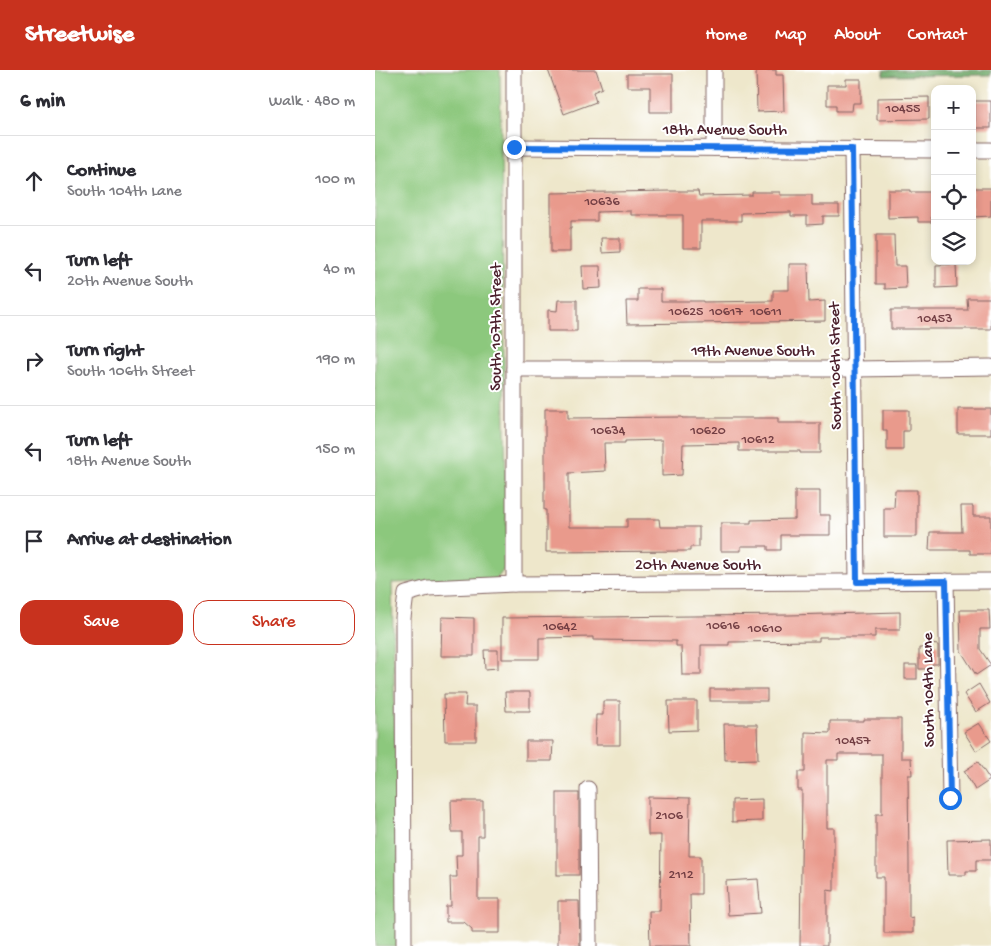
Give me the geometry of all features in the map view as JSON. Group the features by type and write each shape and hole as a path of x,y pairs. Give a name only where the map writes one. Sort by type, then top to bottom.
{"street":[{"name":"South 107th Street","path":"513,70 514,584"},
{"path":"714,70 714,148"},
{"name":"18th Avenue South","path":"514,147 931,150"},
{"name":"South 106th Street","path":"852,149 857,582"},
{"path":"976,150 991,150"},
{"name":"19th Avenue South","path":"514,369 855,370 991,367"},
{"name":"South 104th Lane","path":"946,581 950,798"},
{"name":"20th Avenue South","path":"404,946 403,618 406,594 428,588 514,584 991,581"},
{"path":"588,789 589,946"}],"green space":[{"path":"375,70 500,70 507,565 496,580 392,583 400,946 375,946"},
{"path":"884,70 991,70 991,75 883,76"}],"building":[{"path":"548,70 596,70 602,88 593,92 596,102 564,114"},
{"path":"756,70 776,70 776,75 783,75 784,111 757,112"},
{"path":"627,74 673,74 673,112 650,112 650,87 627,87"},
{"path":"846,79 861,79 861,103 853,103 852,111 836,111 836,105 827,105 827,85 846,85"},
{"path":"929,97 929,119 877,120 877,98"},
{"path":"976,101 991,101 991,128 976,128"},
{"path":"976,188 991,188 991,216 976,217"},
{"path":"888,190 931,192 931,222 918,222 918,217 888,218"},
{"path":"698,191 699,196 752,195 752,192 780,192 780,195 812,195 812,205 839,205 839,216 823,216 823,224 807,225 807,216 791,216 791,212 741,213 741,221 701,221 701,248 683,248 683,215 631,215 631,211 597,212 597,221 571,221 570,252 551,252 551,193"},
{"path":"876,235 894,235 895,266 905,266 906,288 885,289 885,284 876,284"},
{"path":"601,238 620,238 620,252 602,253"},
{"path":"789,264 808,264 809,302 825,301 825,321 627,324 626,301 638,301 638,289 661,289 661,301 773,301 773,290 789,290"},
{"path":"936,265 956,265 957,287 936,288"},
{"path":"582,266 600,266 601,288 583,289"},
{"path":"967,298 991,298 991,329 891,329 891,310 968,310"},
{"path":"558,300 577,300 577,331 548,331 548,310 557,311"},
{"path":"545,409 568,409 568,418 778,418 778,423 820,423 820,453 800,453 800,451 739,451 739,443 683,444 682,475 662,476 662,440 604,443 605,471 569,473 569,527 627,527 627,519 659,519 660,527 699,527 699,547 690,547 690,551 546,552 546,510 544,510"},
{"path":"958,409 991,409 991,434 958,434"},
{"path":"883,410 909,410 909,431 903,431 903,450 887,450 887,430 883,430"},
{"path":"895,490 917,490 917,537 884,537 884,508 894,508"},
{"path":"795,491 820,491 820,515 830,515 830,535 781,535 781,550 768,550 768,546 741,546 741,551 721,551 721,523 751,523 751,520 795,519"},
{"path":"961,506 973,506 973,516 991,516 991,554 970,554 970,550 929,550 930,532 962,532"},
{"path":"960,610 989,610 990,629 980,629 980,649 991,665 976,675 961,651"},
{"path":"900,612 900,630 875,630 875,637 819,637 819,641 729,642 729,645 701,645 701,675 682,675 681,646 676,646 676,641 593,640 593,637 539,638 539,659 502,659 502,618"},
{"path":"442,617 474,618 474,656 441,656"},
{"path":"930,644 938,645 938,664 932,664 932,669 919,669 919,648 930,648"},
{"path":"484,650 498,650 498,668 485,669"},
{"path":"905,665 917,665 917,679 905,679"},
{"path":"979,684 990,703 976,712 964,694"},
{"path":"710,689 767,689 767,701 710,701"},
{"path":"505,692 530,692 530,711 506,711"},
{"path":"444,694 466,694 465,706 476,706 476,741 445,741"},
{"path":"603,701 620,701 620,745 595,745 596,715 603,715"},
{"path":"668,701 697,701 697,730 669,731"},
{"path":"864,719 901,719 901,758 911,758 912,775 908,775 909,918 913,917 913,933 884,933 884,877 876,877 876,814 882,814 882,754 838,754 838,760 827,760 827,828 834,828 834,891 827,890 827,946 800,946 802,790 798,790 798,772 805,772 805,732 830,733 830,721 864,721"},
{"path":"979,723 991,741 976,751 964,732"},
{"path":"724,724 757,724 758,759 725,760"},
{"path":"526,741 553,741 552,761 526,761"},
{"path":"978,762 990,780 975,790 964,771"},
{"path":"557,793 579,793 579,875 557,875"},
{"path":"648,797 690,798 689,856 701,856 701,894 690,894 691,946 650,946 649,911 660,911 661,835 648,835"},
{"path":"762,799 762,821 732,822 732,800"},
{"path":"451,801 483,801 483,836 478,836 478,899 500,899 500,933 472,933 472,929 464,922 446,922 446,906 451,906 450,877 457,877 456,855 462,855 462,832 452,832"},
{"path":"991,839 991,860 976,860 976,871 966,871 966,875 948,875 947,840"},
{"path":"758,879 761,913 728,915 726,881"},
{"path":"558,901 579,901 580,946 558,946"}],"route":[{"path":"514,147 852,149 857,582 946,581 950,798"}]}
